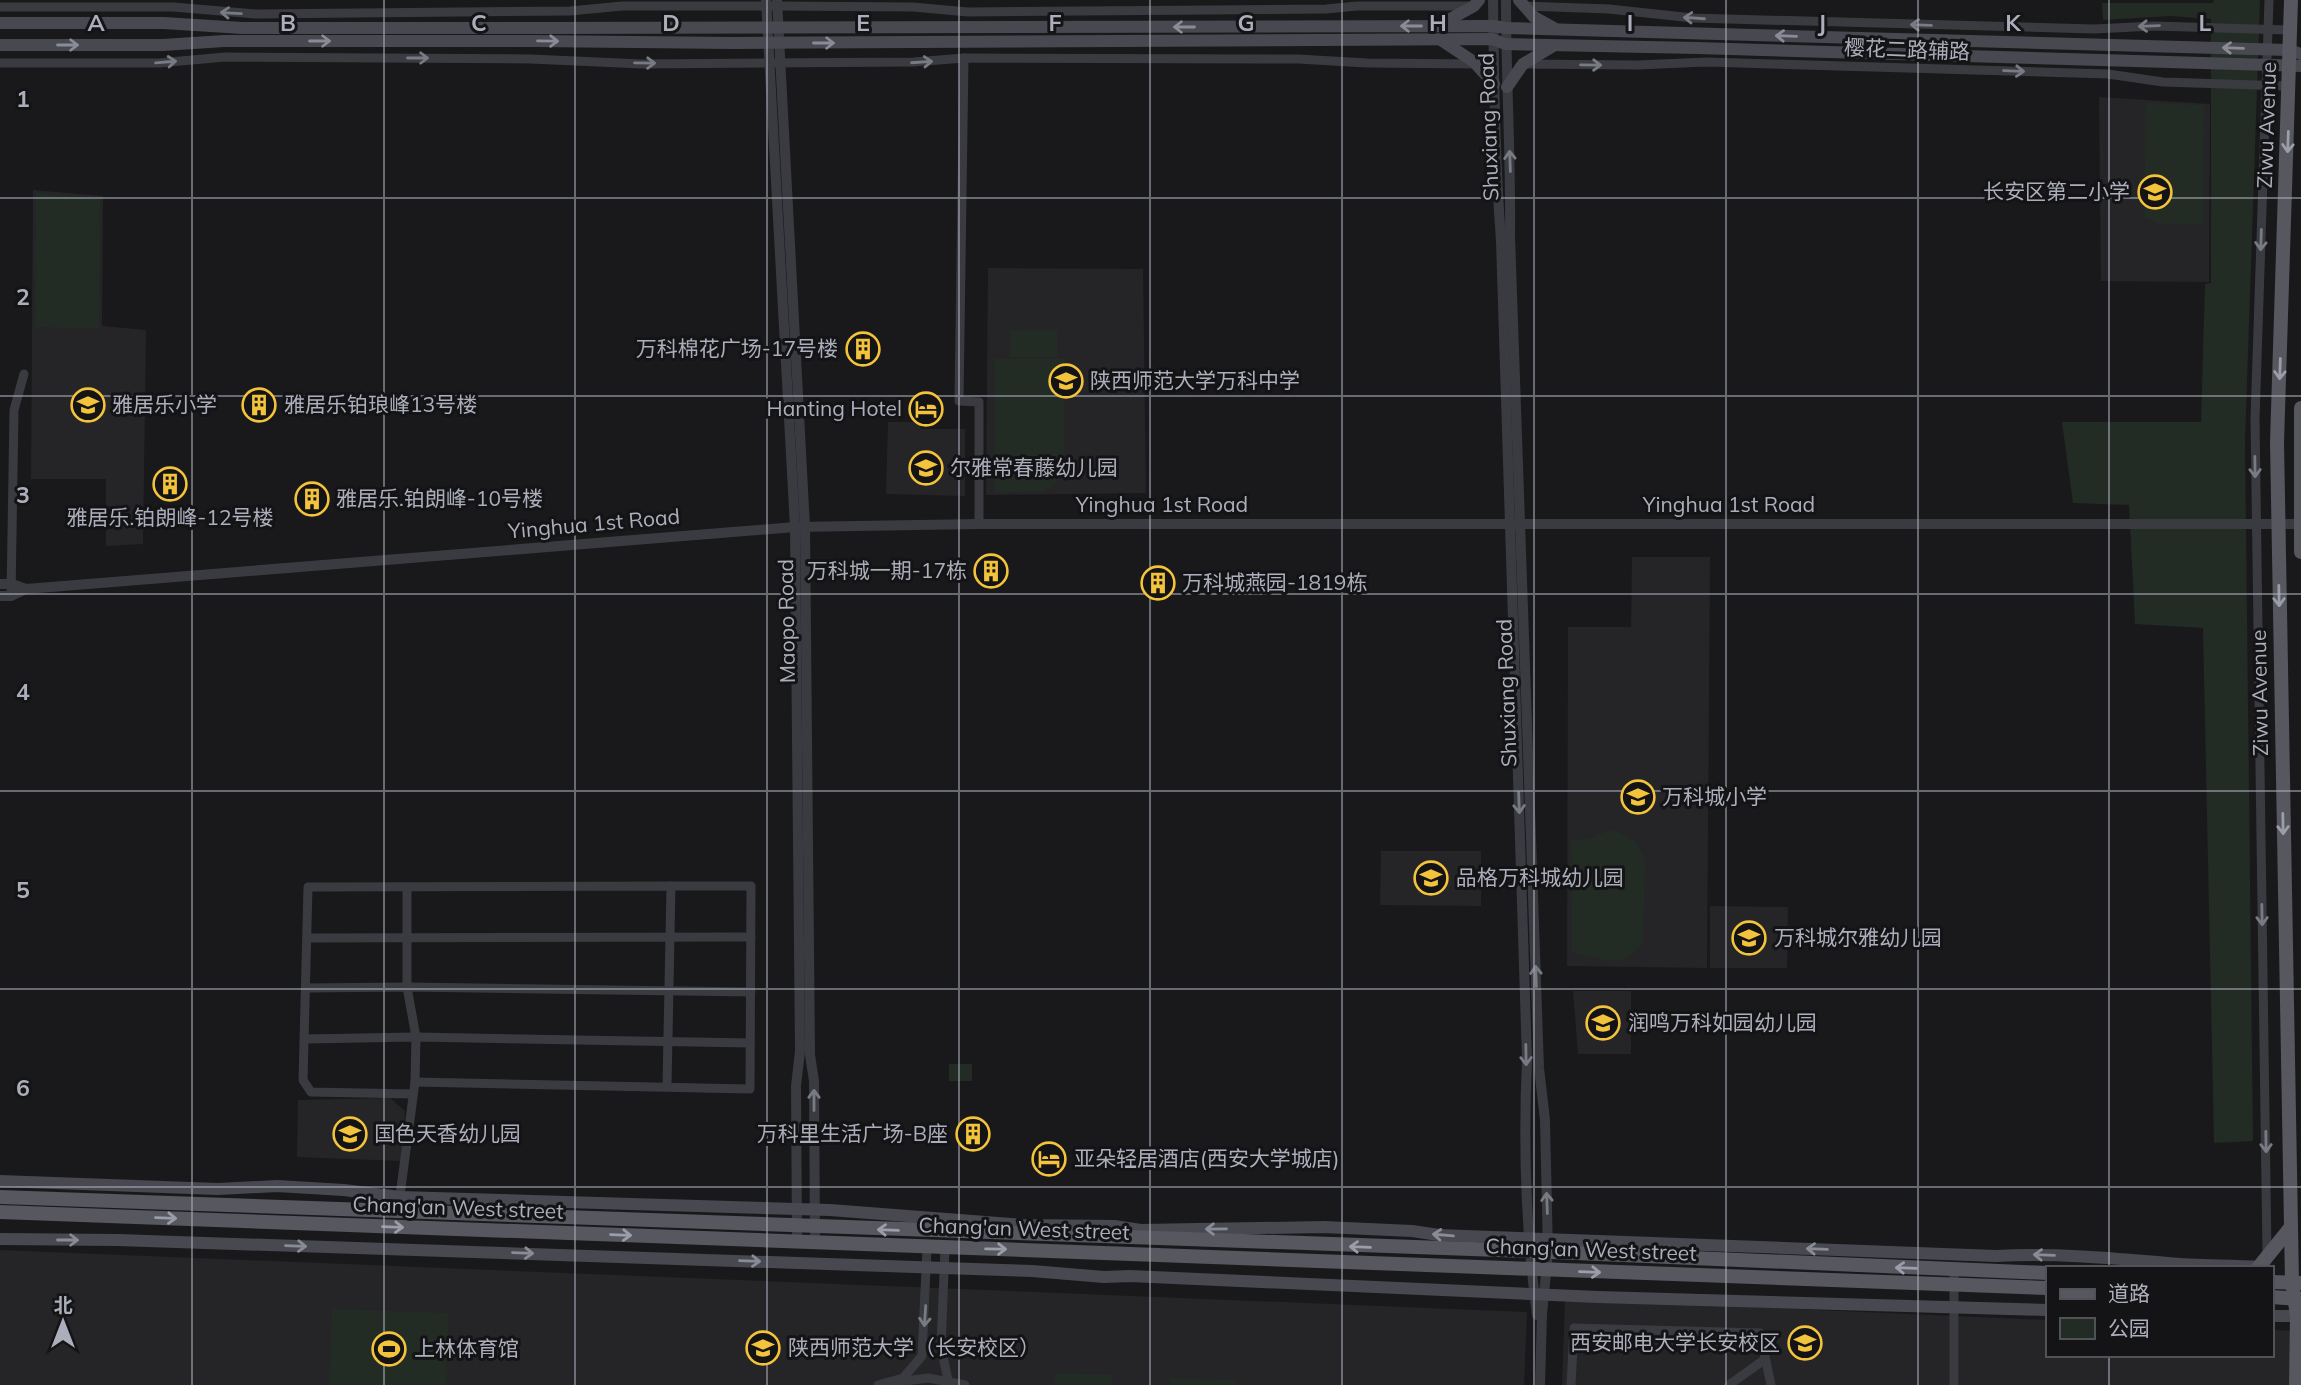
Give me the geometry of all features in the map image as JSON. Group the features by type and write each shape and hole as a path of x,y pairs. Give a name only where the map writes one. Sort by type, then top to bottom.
{"main road":[{"name":"Ziwu Avenue","path":"2291,0 2290,30 2296,59 2290,86 2277,442 2291,1227 2299,1316 2296,1385"},
{"path":"1438,26 1477,3"},
{"path":"1521,3 1534,17 1558,29"},
{"path":"0,23 164,23 243,27 1438,26 2267,49 2296,59"},
{"path":"0,45 1492,39 1505,44 1553,46 2267,64 2296,59"},
{"path":"1440,40 1476,64 1493,84"},
{"path":"1507,87 1523,64 1553,46"},
{"path":"2301,408 2301,552"},
{"path":"0,1181 218,1189 290,1187 344,1190 399,1204 815,1210 1024,1225 1102,1225 1141,1230 1324,1227 1529,1245"},
{"name":"Chang'an West street","path":"0,1197 399,1204 815,1235 1529,1245 1954,1277 2046,1288"},
{"name":"Chang'an West street","path":"0,1212 797,1234"},
{"path":"1548,1247 1996,1256 2030,1254 2116,1257 2168,1263 2261,1263 2291,1227"},
{"name":"Chang'an West street","path":"815,1235 927,1248 1538,1269 1954,1277 2046,1273"},
{"path":"0,1239 132,1240 927,1267 1104,1277 1539,1294 2046,1310"},
{"path":"2273,1282 2296,1282"},
{"path":"2273,1297 2297,1298"},
{"path":"2273,1316 2299,1316"}],"street":[{"name":"Shuxiang Road","path":"1493,0 1505,44 1507,87 1527,1060 1524,1116 1529,1245 1538,1269 1540,1385"},
{"name":"Shuxiang Road","path":"1507,0 1500,27 1492,39 1493,84 1538,1054 1545,1120 1548,1247 1538,1269"},
{"name":"Ziwu Avenue","path":"2261,1263 2255,419 2269,0"},
{"path":"0,7 173,8 256,14 570,11 622,6 772,3 913,7 968,12 1477,3"},
{"name":"Maopo Road","path":"772,3 800,527 810,1055 814,1081 815,1235"},
{"name":"樱花二路辅路","path":"1521,3 1693,18 2094,29 2155,26 2290,30"},
{"path":"0,63 159,64 225,57 544,59 642,64 914,62 964,58 1285,59 1476,64"},
{"path":"964,58 959,401 979,402 979,524"},
{"name":"樱花二路辅路","path":"1523,64 1637,65 1707,62 2108,74 2163,82 2290,86"},
{"path":"6,596 14,411 24,374"},
{"name":"Yinghua 1st Road","path":"6,596 26,589 800,527 979,524 2301,524"},
{"name":"Maopo Road","path":"797,1234 796,1086 800,1051 800,527"},
{"name":"Yinghua 1st Road","path":"6,584 26,589"},
{"path":"667,1086 671,886"},
{"path":"413,1094 311,1093 303,1080 308,887 751,886 750,1089 415,1082"},
{"path":"399,1204 415,1082 416,1037 407,987 407,888"},
{"path":"308,938 751,937"},
{"path":"307,988 751,992"},
{"path":"305,1039 416,1037 750,1043"},
{"path":"797,1173 815,1173"},
{"path":"879,1385 904,1378 922,1356 927,1248"},
{"path":"945,1248 941,1347 948,1380"},
{"path":"1954,1277 1954,1385"},
{"name":"Shuxiang Road","path":"1534,1385 1539,1294"},
{"path":"1571,1385 1574,1328 1760,1333 1771,1385"},
{"path":"1729,1385 1764,1360"},
{"path":"879,1385 912,1380 948,1380 965,1385"}],"shaded area":[{"name":"长安区第二小学","path":"2099,97 2210,104 2209,282 2101,281"},
{"name":"雅居乐小学","path":"33,190 103,196 102,326 146,330 143,544 106,546 106,479 31,479"},
{"name":"陕西师范大学万科中学","path":"988,268 1143,269 1146,493 986,495"},
{"name":"尔雅常春藤幼儿园","path":"888,422 920,422 921,429 965,429 965,496 886,494"},
{"name":"万科城小学","path":"1632,557 1710,557 1707,968 1567,966 1568,627 1631,627"},
{"name":"品格万科城幼儿园","path":"1381,851 1481,851 1481,906 1380,905"},
{"name":"万科城尔雅幼儿园","path":"1710,906 1788,907 1787,968 1710,968"},
{"name":"润鸣万科如园幼儿园","path":"1573,991 1631,991 1631,1054 1578,1054"},
{"name":"国色天香幼儿园","path":"390,1098 405,1111 401,1161 297,1157 298,1100"},
{"name":"陕西师范大学（长安校区）","path":"0,1250 1527,1312 1524,1385 0,1385"},
{"name":"西安邮电大学长安校区","path":"1565,1299 2046,1320 2046,1357 2273,1357 2273,1330 2301,1331 2301,1385 1562,1385"}],"green space":[{"path":"2214,0 2260,0 2245,442 2253,1141 2214,1143 2203,628 2135,624 2129,505 2073,503 2062,422 2201,422 2205,284 2211,283 2211,19 2170,16 2103,20 2102,3 2213,3"},
{"path":"2146,103 2204,105 2203,224 2161,225 2144,217"},
{"path":"36,193 100,199 99,329 35,327"},
{"path":"1010,330 1057,330 1057,357 1010,357"},
{"path":"994,359 1064,359 1064,469 1054,485 1043,491 995,493"},
{"path":"1610,830 1633,841 1645,863 1643,941 1634,953 1621,960 1610,961 1572,953 1571,841 1588,839"},
{"path":"949,1064 972,1064 972,1081 949,1081"},
{"name":"上林体育馆","path":"332,1309 449,1313 446,1385 329,1385"},
{"path":"1059,1373 1112,1375 1112,1385 1055,1385 1055,1377"},
{"path":"1171,1378 1234,1380 1238,1385 1171,1385"}],"place":[{"name":"长安区第二小学","path":"2155,192"},
{"name":"万科棉花广场-17号楼","path":"863,349"},
{"name":"陕西师范大学万科中学","path":"1066,381"},
{"name":"雅居乐小学","path":"88,405"},
{"name":"雅居乐铂琅峰13号楼","path":"259,405"},
{"name":"Hanting Hotel","path":"926,409"},
{"name":"尔雅常春藤幼儿园","path":"926,468"},
{"name":"雅居乐.铂朗峰-12号楼","path":"170,484"},
{"name":"雅居乐.铂朗峰-10号楼","path":"312,499"},
{"name":"万科城一期-17栋","path":"991,571"},
{"name":"万科城燕园-1819栋","path":"1158,583"},
{"name":"万科城小学","path":"1638,797"},
{"name":"品格万科城幼儿园","path":"1431,878"},
{"name":"万科城尔雅幼儿园","path":"1749,938"},
{"name":"润鸣万科如园幼儿园","path":"1603,1023"},
{"name":"国色天香幼儿园","path":"350,1134"},
{"name":"万科里生活广场-B座","path":"973,1134"},
{"name":"亚朵轻居酒店(西安大学城店)","path":"1049,1159"},
{"name":"西安邮电大学长安校区","path":"1805,1343"},
{"name":"陕西师范大学（长安校区）","path":"763,1348"},
{"name":"上林体育馆","path":"389,1349"}]}
